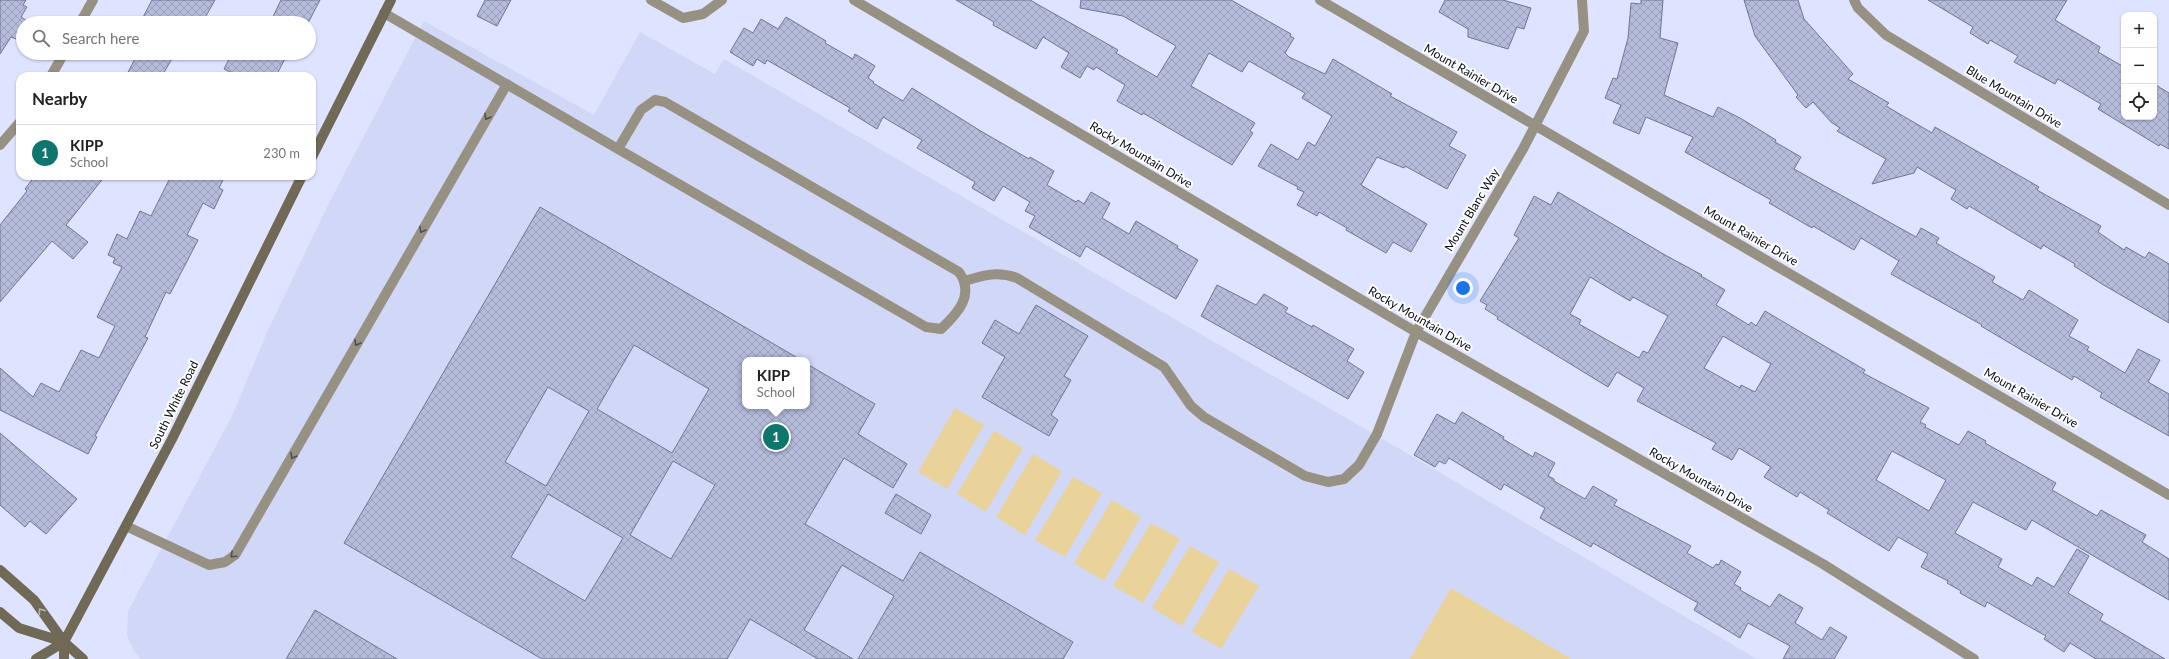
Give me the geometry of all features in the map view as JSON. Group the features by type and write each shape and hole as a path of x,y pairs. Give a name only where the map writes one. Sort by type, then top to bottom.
{"main road":[{"path":"316,149 391,0"},
{"name":"South White Road","path":"64,659 64,642 172,439 300,180"},
{"path":"0,570 34,600 64,642 83,659"},
{"path":"0,612 19,628 64,642"},
{"path":"36,659 64,642"}],"street":[{"path":"84,16 93,0"},
{"path":"651,0 683,18 703,14 722,0"},
{"name":"Rocky Mountain Drive","path":"854,0 1416,332 1823,564 1974,659"},
{"name":"Mount Rainier Drive","path":"1320,0 1534,127 2041,419 2169,495"},
{"name":"Mount Blanc Way","path":"965,280 990,273 1004,274 1017,278 1164,366 1191,406 1204,417 1305,476 1328,482 1344,479 1359,465 1377,434 1416,332 1534,127 1584,31 1582,0"},
{"name":"Blue Mountain Drive","path":"1854,0 1858,8 1886,36 2169,206"},
{"path":"384,13 506,84 926,328 941,329 955,316 967,292 965,280 959,272 665,102 655,100 641,110 618,149"},
{"path":"53,72 60,60"},
{"path":"126,526 209,565 225,562 235,555 506,84"},
{"path":"0,145 16,127"}],"shaded area":[{"path":"424,21 594,115 640,32 715,74 724,59 1405,452 1757,659 141,659 133,650 127,635 128,611 232,416 268,330 327,207"},
{"path":"955,408 984,425 947,489 918,472"},
{"path":"994,431 1023,448 986,512 957,494"},
{"path":"1033,454 1062,471 1025,535 996,517"},
{"path":"1073,477 1102,493 1065,557 1035,540"},
{"path":"1112,500 1141,517 1104,581 1074,563"},
{"path":"1151,523 1180,539 1143,603 1113,586"},
{"path":"1190,546 1219,562 1182,626 1152,608"},
{"path":"1229,569 1259,586 1221,649 1192,632"},
{"path":"1451,588 1571,659 1410,659"}],"building":[{"path":"0,0 26,0 23,5 27,7 22,16 16,16 16,39 11,37 0,54"},
{"path":"152,0 215,0 206,16 144,16"},
{"path":"281,0 320,0 312,16 273,16"},
{"path":"485,0 511,0 497,26 477,16"},
{"path":"956,0 1030,0 1118,50 1116,53 1157,77 1176,46 1123,16 1080,8 1081,0 1231,0 1291,34 1290,36 1294,38 1285,53 1289,57 1325,74 1333,59 1392,94 1390,96 1457,132 1449,146 1466,155 1447,189 1405,166 1404,168 1377,157 1361,185 1427,224 1411,252 1393,242 1386,253 1346,230 1347,228 1319,212 1317,216 1297,205 1304,192 1297,189 1298,187 1258,166 1271,144 1298,160 1308,142 1315,146 1332,116 1302,98 1305,93 1249,61 1242,72 1209,53 1191,86 1255,123 1250,131 1253,133 1232,165 1143,113 1142,115 1117,101 1125,85 1096,67 1094,70 1087,66 1080,78 1061,67 1069,53 1043,37 1036,49 993,25 994,22"},
{"path":"1445,0 1503,0 1531,8 1524,29 1517,27 1508,49 1468,37 1468,29 1439,12"},
{"path":"1641,0 1663,0 1660,38 1678,43 1664,95 1713,117 1718,107 1740,118 1776,140 1775,142 1801,157 1794,169 1916,237 1921,228 1939,238 1936,243 1995,277 1992,282 2023,300 2029,290 2078,320 2069,336 2089,347 2087,350 2125,373 2138,349 2160,360 2148,382 2169,394 2169,436 2100,397 2102,393 2074,376 2072,380 1981,326 1982,325 1891,274 1899,261 1861,238 1854,250 1813,226 1812,228 1769,203 1771,200 1685,152 1693,137 1646,117 1639,134 1613,123 1621,105 1605,98 1613,78 1617,79 1628,38 1631,3 1641,4"},
{"path":"1744,0 1798,0 1804,19 1853,74 1848,79 1889,103 1886,106 1932,133 1935,127 2039,187 2037,190 2101,226 2098,232 2124,250 2126,247 2145,258 2149,252 2169,264 2169,323 2102,284 2074,266 2075,264 2043,245 2041,249 1969,206 1967,209 1951,199 1956,190 1917,167 1914,173 1872,184 1886,159 1837,131 1840,128 1831,122 1813,102 1806,108 1796,97 1798,95 1755,36"},
{"path":"1928,0 2067,0 2055,20 2100,47 2098,52 2121,65 2121,120 2157,120 2157,86 2169,93 2169,149 2160,144 2159,146 2098,109 2101,104 2058,79 2055,84 2014,62 2018,56 1990,40 1988,44 1970,33 1973,27"},
{"path":"786,17 826,41 825,43 853,59 855,54 875,66 868,78 874,82 873,83 903,101 912,88 979,130 1029,159 1030,157 1054,171 1047,185 1076,202 1078,200 1084,204 1091,192 1110,203 1102,218 1129,234 1136,221 1178,246 1177,248 1198,260 1176,299 1086,246 1080,257 1029,227 1035,216 1025,211 1030,202 1003,186 994,201 972,188 975,182 917,148 922,140 883,117 877,129 848,111 850,108 767,60 765,64 757,59 753,66 730,52 744,28 753,33 761,19 778,29"},
{"path":"134,60 171,60 164,72 128,72"},
{"path":"228,60 284,60 278,72 230,72 224,69"},
{"path":"32,180 102,180 66,225 88,242 73,259 52,241 0,302 0,225 27,191 25,189"},
{"path":"169,180 223,180 219,188 223,190 214,209 203,203 187,235 198,240 170,294 166,292 145,337 148,338 95,436 97,437 88,454 0,410 0,368 33,397 41,383 59,392 81,350 99,358 115,326 97,317 122,267 113,263 115,258 108,255 117,234 127,239 140,211 151,216"},
{"path":"1558,192 1702,275 1701,276 1725,290 1716,305 1749,325 1751,322 1756,326 1765,311 1865,370 1863,373 1929,408 1920,422 1926,425 1925,427 1959,445 1968,431 1986,441 1985,443 2056,483 2052,490 2097,516 2101,510 2146,535 2142,542 2169,559 2169,600 2032,520 2026,530 1973,502 1955,533 2002,559 1998,567 2032,586 2037,577 2054,587 2077,549 2089,556 2068,593 2103,614 2100,620 2165,659 2096,659 2070,643 2064,652 2044,639 2046,636 1987,602 1985,607 1960,593 1961,591 1947,583 1948,581 1921,567 1928,554 1898,537 1889,551 1827,513 1829,510 1800,492 1797,497 1764,477 1771,467 1739,448 1732,460 1712,449 1716,443 1637,401 1644,388 1617,372 1608,387 1497,319 1498,317 1485,309 1487,305 1480,301 1519,238 1514,235 1534,196 1551,205","holes":["1590,277 1630,301 1633,297 1668,316 1648,353 1643,351 1639,358 1579,324 1581,320 1570,314","1723,336 1771,364 1755,392 1741,385 1740,388 1704,368","1892,451 1946,480 1929,511 1876,480"]},
{"path":"540,207 796,357 742,357 742,409 810,409 810,366 875,404 858,434 907,464 893,488 844,458 805,524 903,581 920,552 1073,642 1063,659 858,659 894,596 842,565 804,630 853,659 818,659 750,619 727,659 542,659 344,543","holes":["634,345 709,389 672,453 597,409","548,387 589,411 546,486 505,462","673,461 715,485 671,559 630,535","548,494 623,538 585,601 511,557"]},
{"path":"1217,285 1256,305 1264,294 1288,308 1285,312 1312,327 1313,325 1354,349 1347,361 1364,372 1348,399 1201,316"},
{"path":"1036,305 1088,336 1064,376 1071,380 1051,415 1058,420 1049,436 982,397 1005,357 982,343 995,320 1019,334"},
{"path":"1462,412 1504,437 1503,439 1533,457 1535,452 1555,463 1548,476 1585,499 1593,486 1617,500 1614,505 1691,546 1687,553 1713,568 1716,564 1719,565 1721,560 1741,572 1734,584 1741,588 1740,590 1770,607 1779,594 1803,608 1795,623 1822,640 1830,627 1847,637 1834,659 1783,659 1790,646 1748,623 1740,638 1694,610 1698,603 1593,543 1591,547 1540,518 1545,508 1504,484 1501,490 1449,458 1445,464 1439,461 1435,467 1414,455 1437,414 1455,424"},
{"path":"0,433 77,499 46,534 30,521 25,527 0,505"},
{"path":"896,494 931,515 921,534 885,513"},
{"path":"315,610 397,659 286,659"}],"place":[{"name":"KIPP","path":"776,437"}]}
